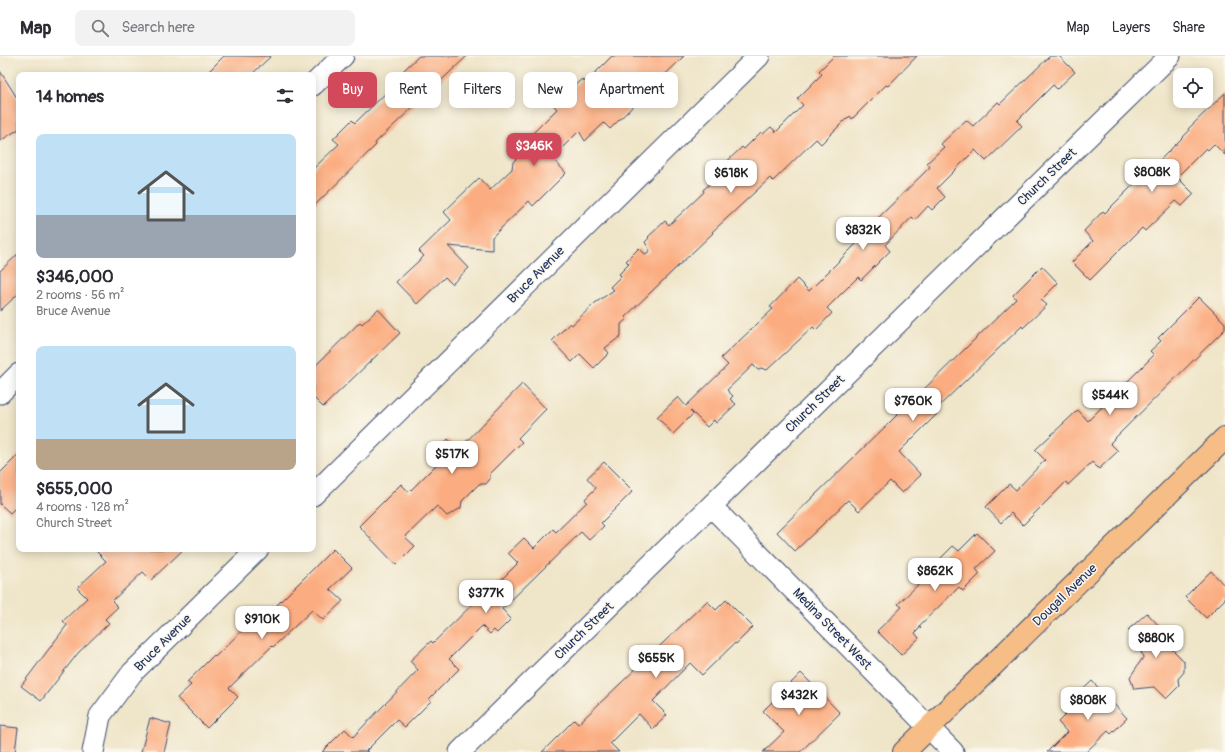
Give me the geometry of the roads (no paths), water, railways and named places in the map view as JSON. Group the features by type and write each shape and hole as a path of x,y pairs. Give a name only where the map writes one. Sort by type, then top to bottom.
{"main road":[{"name":"Dougall Avenue","path":"904,752 1225,438"}],"street":[{"path":"316,82 342,56"},
{"name":"Bruce Avenue","path":"316,492 759,56"},
{"name":"Church Street","path":"460,752 1170,56"},
{"path":"0,393 16,377"},
{"name":"Medina Street West","path":"711,506 953,752"},
{"name":"Bruce Avenue","path":"93,752 100,716 132,673 255,552"}]}
